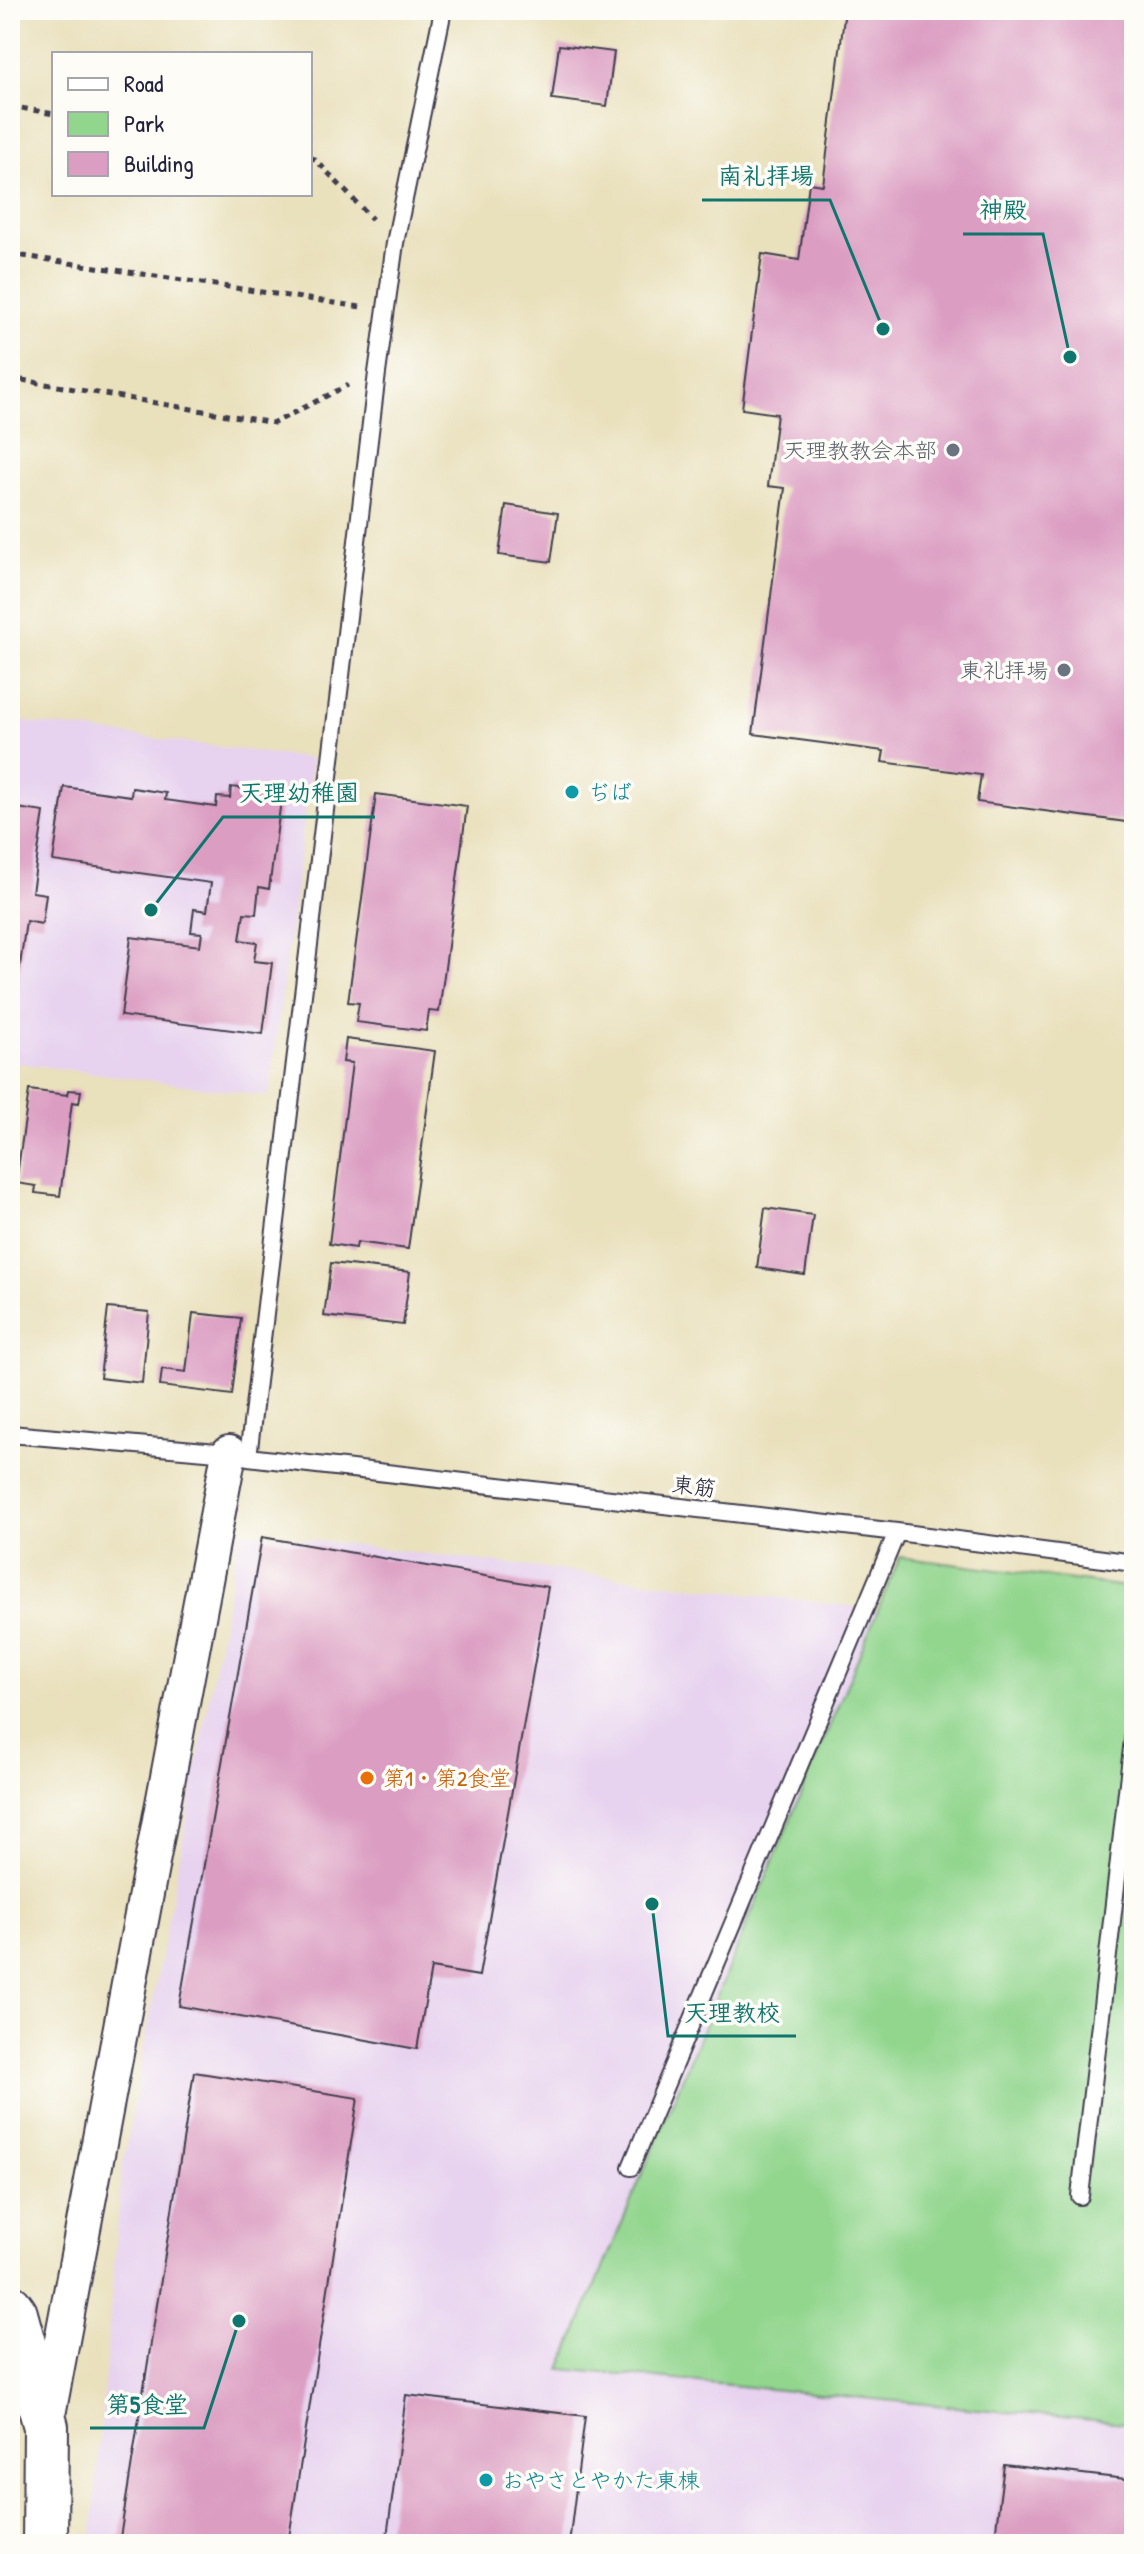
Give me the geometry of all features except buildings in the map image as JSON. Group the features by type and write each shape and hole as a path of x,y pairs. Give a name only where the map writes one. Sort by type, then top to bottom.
{"street":[{"path":"45,2544 46,2427 239,1455"},
{"path":"10,2307 15,2314 46,2427"}],"lane":[{"path":"239,1455 377,370 395,243 443,10"},
{"name":"東筋","path":"10,1434 239,1455 1134,1563"},
{"path":"631,2167 897,1532"},
{"path":"1080,2196 1134,1731"}],"path":[{"path":"10,106 52,114"},
{"path":"312,158 395,243"},
{"path":"10,254 386,311"},
{"path":"10,378 274,423 377,370"}],"shaded area":[{"path":"10,720 312,759 269,1096 10,1062"},
{"path":"240,1531 1134,1641 1134,2544 91,2544 122,2167"}],"green space":[{"path":"900,1557 1134,1588 1134,2424 561,2369"}],"place":[{"name":"南礼拝場","path":"883,329"},
{"name":"神殿","path":"1070,357"},
{"name":"天理教教会本部","path":"953,450"},
{"name":"東礼拝場","path":"1064,670"},
{"name":"ぢば","path":"572,792"},
{"name":"天理幼稚園","path":"151,910"},
{"name":"第1・第2食堂","path":"367,1778"},
{"name":"天理教校","path":"652,1904"},
{"name":"第5食堂","path":"239,2321"},
{"name":"おやさとやかた東棟","path":"486,2480"}]}
